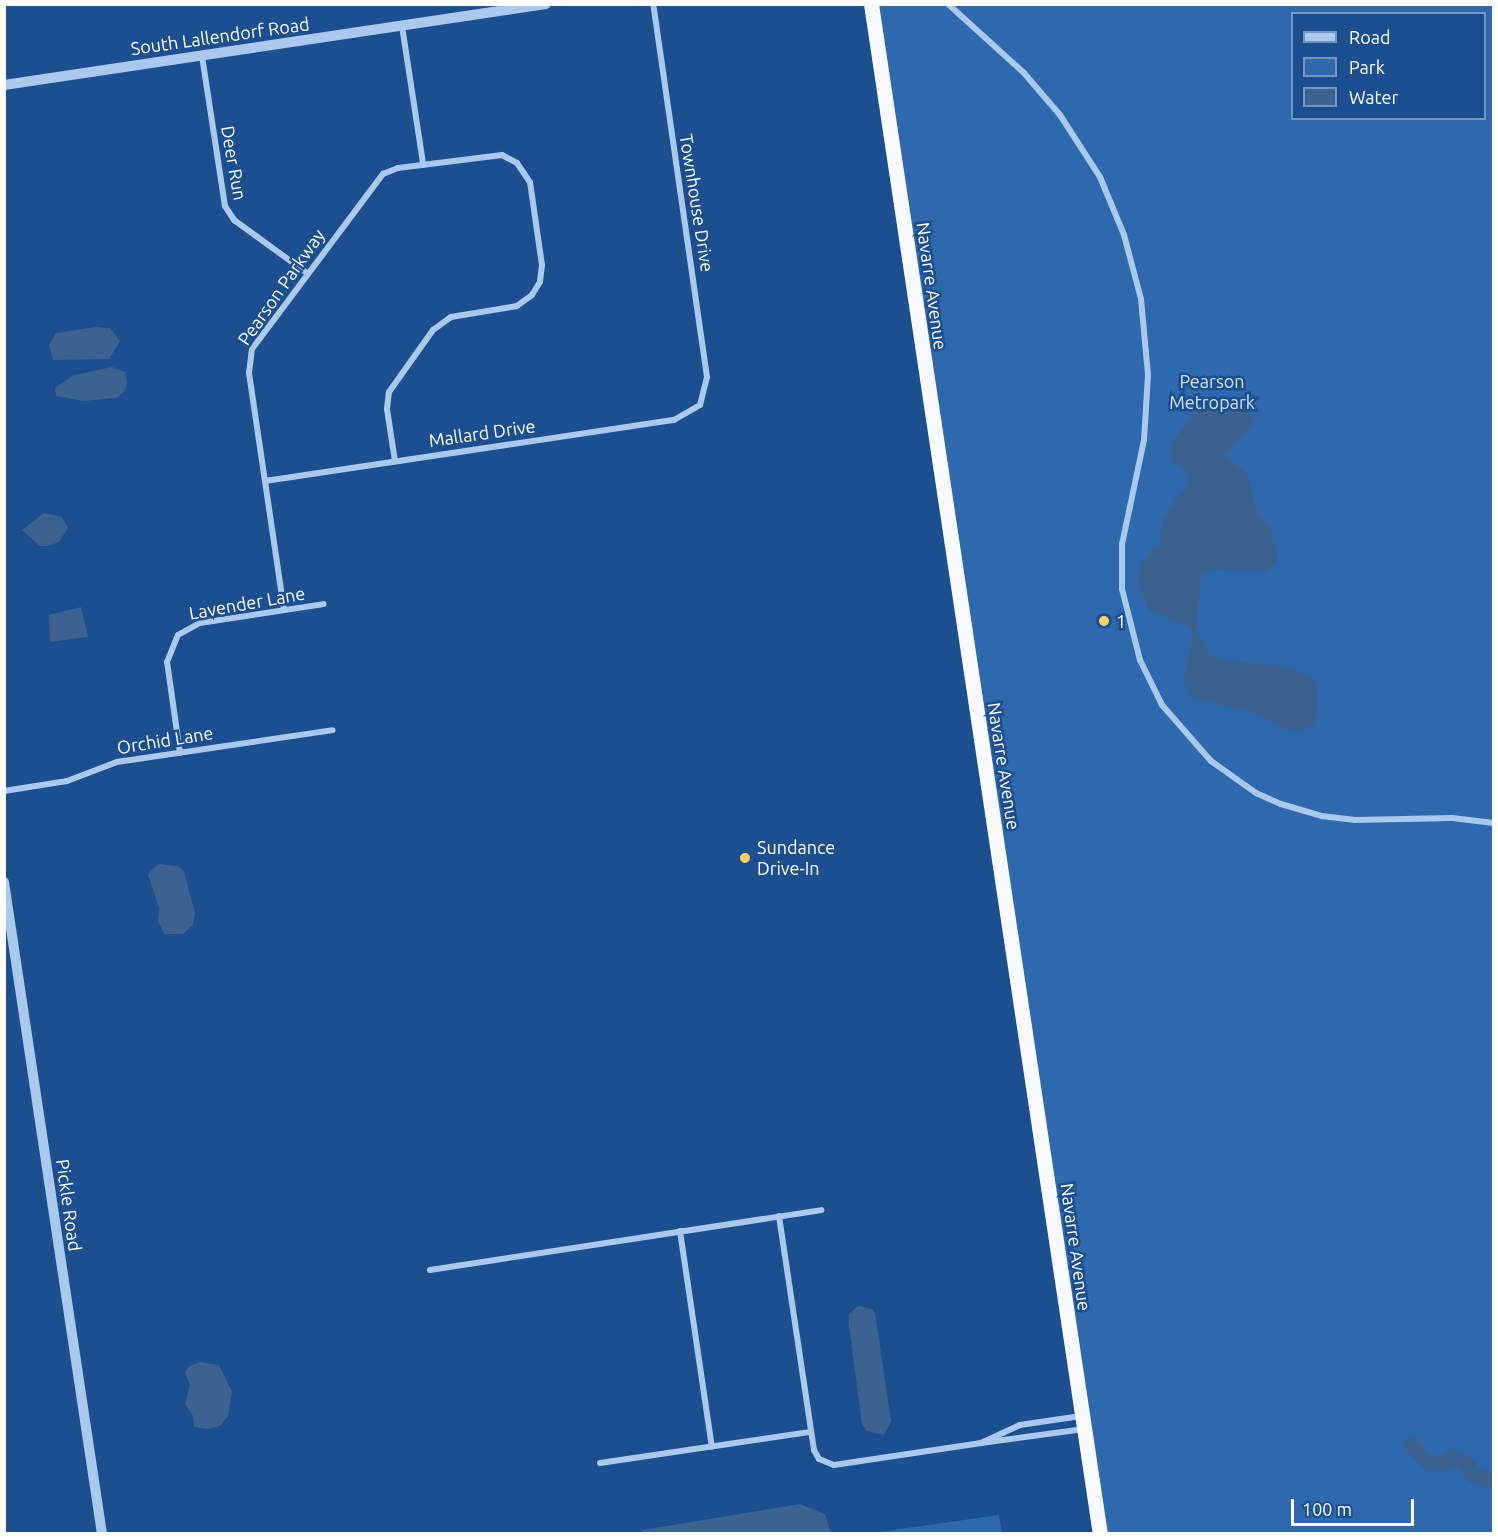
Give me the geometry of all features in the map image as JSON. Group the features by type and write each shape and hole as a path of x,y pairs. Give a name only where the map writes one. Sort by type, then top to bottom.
{"highway":[{"name":"Navarre Avenue","path":"871,4 1100,1533"}],"street":[{"name":"South Lallendorf Road","path":"4,85 546,4"},
{"name":"Townhouse Drive","path":"653,4 708,377 700,405"},
{"path":"948,4 1024,73 1060,115 1100,177 1124,235 1141,299 1148,375 1144,440 1122,544 1122,589 1140,660 1167,711 1211,761 1256,793 1281,804 1322,816 1355,820 1452,818 1494,823"},
{"path":"402,26 423,164"},
{"name":"Deer Run","path":"202,56 225,206 234,220 307,273"},
{"name":"Pearson Parkway","path":"284,610 249,358 254,345 378,178 392,170 489,154 517,163 530,182 543,272 535,291 521,304 453,316 433,330 389,392 387,409 395,461"},
{"name":"Mallard Drive","path":"265,481 674,420 700,405"},
{"name":"Lavender Lane","path":"180,753 167,662 178,635 200,623 324,604"},
{"name":"Orchid Lane","path":"4,791 67,781 117,762 333,730"},
{"name":"Pickle Road","path":"4,882 102,1533"},
{"path":"430,1270 821,1210"},
{"path":"779,1216 816,1455 831,1465 981,1443 1083,1422"},
{"path":"680,1231 712,1447"},
{"path":"981,1443 1020,1425 1083,1422"},
{"path":"600,1463 811,1432"}],"green space":[{"name":"Pearson Metropark","path":"871,5 1493,5 1493,1533 1099,1533"},
{"path":"999,1515 1002,1533 872,1533"}],"water":[{"path":"96,327 110,328 120,341 109,359 53,360 49,345 56,333"},
{"path":"112,367 125,372 127,382 125,391 116,398 83,401 56,396 55,388 74,375"},
{"path":"1227,398 1243,403 1253,418 1251,428 1225,456 1248,475 1255,508 1270,529 1278,558 1268,572 1216,569 1202,575 1196,630 1209,654 1220,660 1280,666 1311,676 1319,695 1317,715 1312,725 1302,730 1291,731 1258,714 1193,698 1184,680 1193,634 1189,627 1149,610 1137,583 1141,566 1149,552 1160,547 1162,518 1187,486 1189,478 1184,470 1171,460 1173,442 1194,412 1214,399"},
{"path":"44,513 62,517 68,528 59,542 40,546 22,530"},
{"path":"81,607 88,637 50,642 49,615"},
{"path":"158,864 178,866 184,871 195,913 193,925 183,934 164,934 158,921 159,908 148,874"},
{"path":"858,1306 872,1309 875,1313 891,1421 884,1435 867,1431 862,1424 849,1326 849,1314"},
{"path":"199,1362 219,1365 232,1392 228,1416 220,1426 209,1429 194,1427 193,1416 185,1404 190,1385 185,1373 188,1367"},
{"path":"800,1504 825,1514 831,1533 640,1533 642,1530"}],"waterway":[{"path":"1411,1444 1428,1462 1443,1463 1451,1457 1468,1465 1472,1474 1494,1480"}],"place":[{"name":"1","path":"1104,621"},
{"name":"Sundance Drive-In","path":"745,858"}]}
